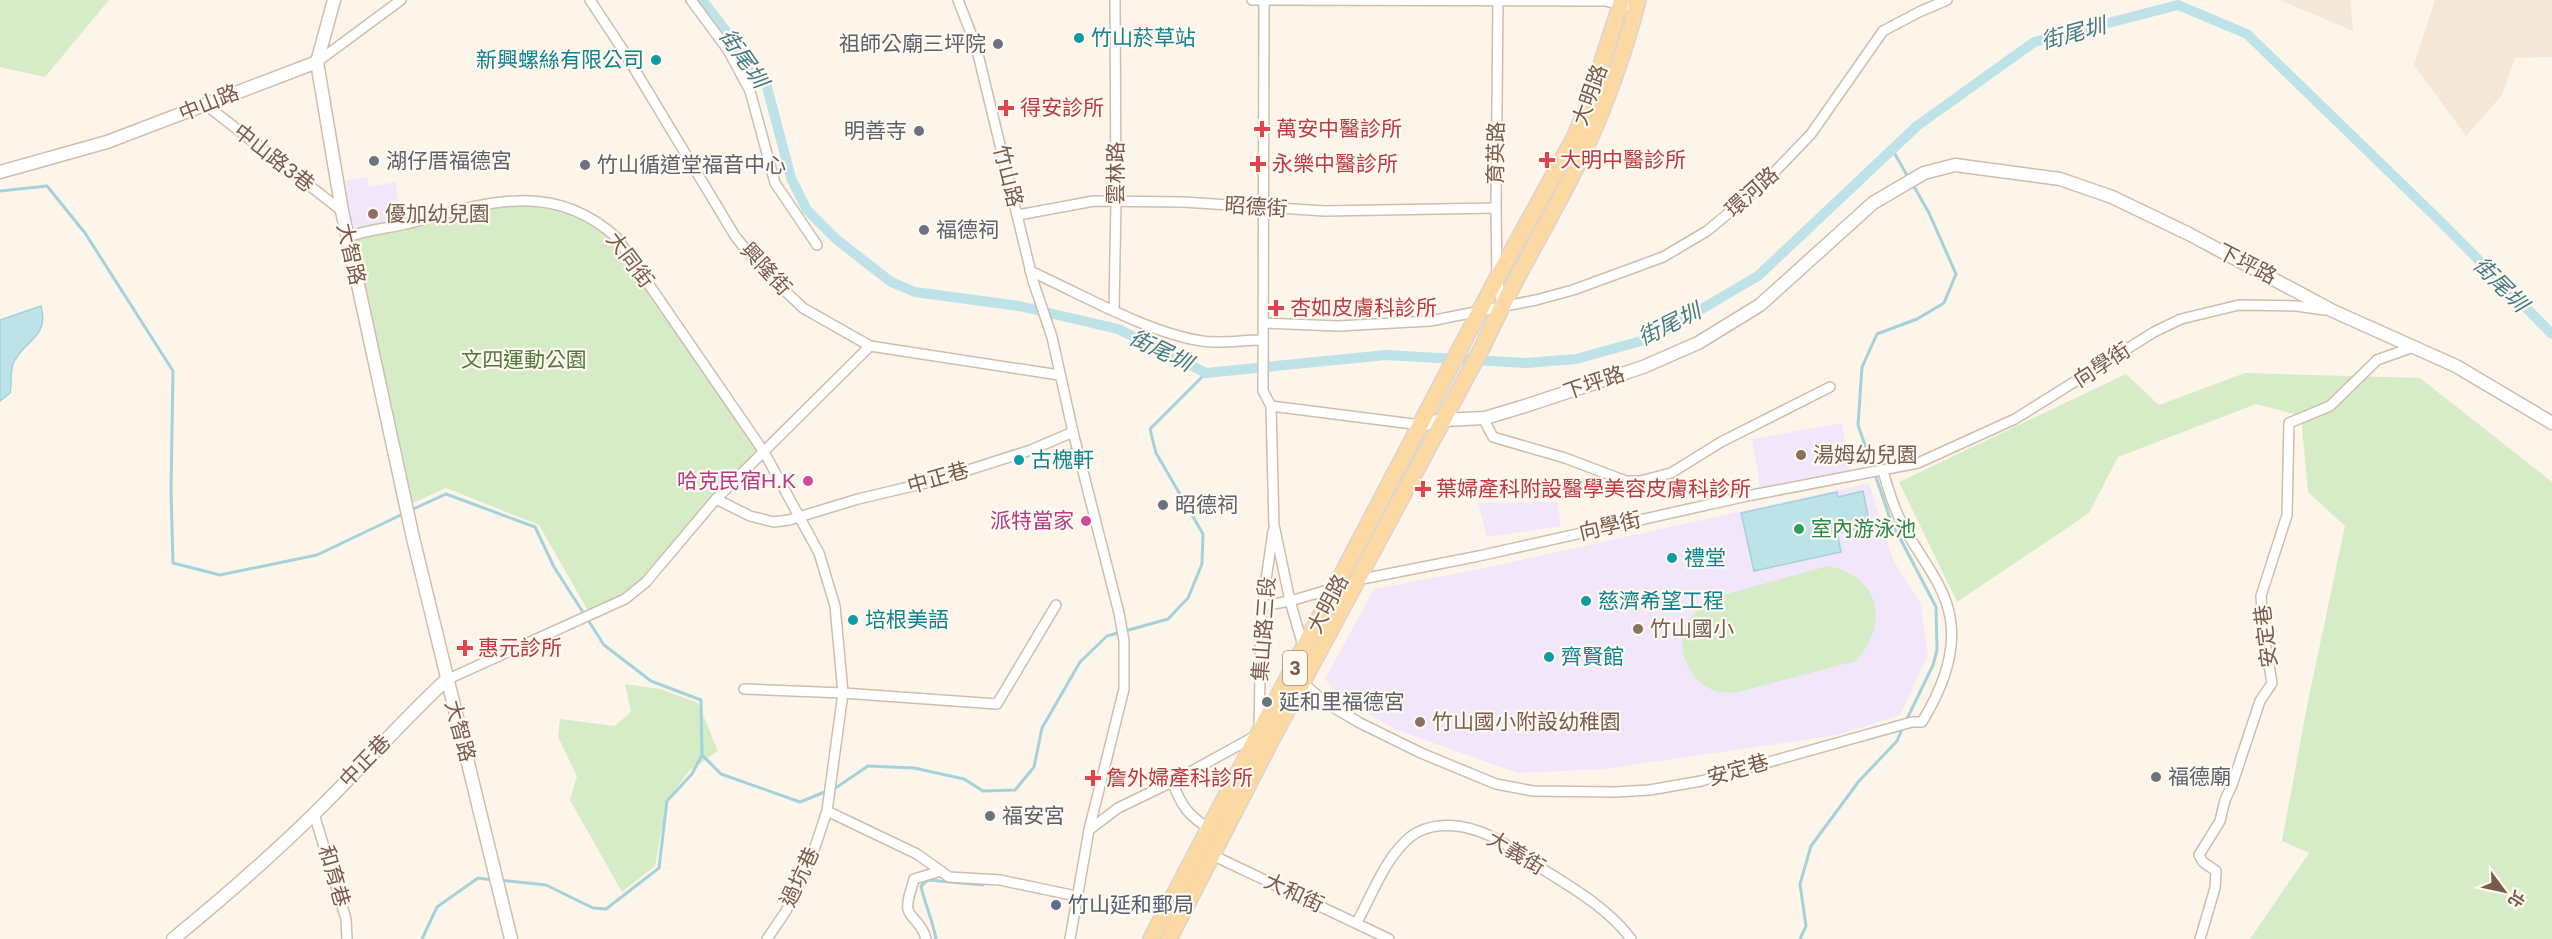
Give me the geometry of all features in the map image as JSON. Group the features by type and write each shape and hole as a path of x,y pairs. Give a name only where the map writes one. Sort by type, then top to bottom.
{"main road":[{"name":"大明路","path":"1151,939 1205,853 1210,828 1265,737 1303,683 1484,344 1502,305 1588,143 1602,109 1629,3"},
{"name":"大明路","path":"1169,939 1205,853 1265,737 1304,650 1480,310 1574,138 1629,3"}],"street":[{"name":"大智路","path":"334,0 317,62 342,211 446,680 511,939"},
{"name":"中山路","path":"0,172 107,142 317,62 402,0"},
{"name":"興隆街","path":"590,0 623,50 735,236 760,267 803,308 870,346 1059,375"},
{"path":"691,0 728,50 750,91 775,183 818,245"},
{"name":"竹山路","path":"958,0 976,46 1030,271 1052,337 1059,375"},
{"name":"雲林路","path":"1114,309 1115,0"},
{"path":"1252,0 1498,0 1629,3"},
{"path":"1030,271 1178,336 1204,341 1262,340 1264,0"},
{"name":"育英路","path":"1498,0 1496,208 1497,278 1502,305"},
{"name":"環河路","path":"1263,323 1378,325 1430,321 1536,300 1620,274 1663,257 1707,231 1760,187 1811,134 1883,31 1947,0"},
{"name":"中山路3巷","path":"206,105 342,211"},
{"name":"下坪路","path":"1270,406 1421,425 1442,420 1483,418 1643,367 1698,343 1760,305 1873,203 1924,173 1955,165 2060,179 2164,221 2333,310 2456,366 2552,423"},
{"name":"大同街","path":"347,237 488,204 520,201 552,202 579,211 600,222 617,238 764,452 801,517"},
{"name":"昭德街","path":"1018,215 1094,201 1183,202 1325,211 1496,208"},
{"name":"向學街","path":"1357,580 1479,556 1748,496 1918,463 2015,419 2154,332 2181,319 2239,305 2296,306 2333,310"},
{"name":"集山路三段","path":"1262,340 1263,391 1270,406 1274,525 1263,606 1265,737"},
{"path":"716,499 870,346"},
{"name":"安定巷","path":"2200,939 2215,888 2216,871 2203,862 2199,855 2220,821 2225,800 2260,701 2272,683 2263,629 2261,596 2287,515 2289,423 2330,406 2377,360 2413,347"},
{"path":"1059,375 1124,641 1124,689 1089,830 1070,939"},
{"path":"1483,418 1493,437 1565,458 1626,481 1640,481 1671,473 1721,442 1830,387"},
{"name":"中正巷","path":"173,939 223,898 314,814 408,716 446,680 625,599 646,582 716,499 750,516 774,522 801,517 858,499 934,481 1031,450 1073,432"},
{"name":"安定巷","path":"1303,683 1326,703 1351,718 1421,753 1496,784 1533,791 1650,790 1701,781 1897,726 1922,722 1951,656 1950,616 1942,592 1891,501 1883,471"},
{"path":"801,517 819,553 835,606 843,693"},
{"name":"集山路三段","path":"1274,525 1290,601 1304,650 1303,683"},
{"path":"1263,606 1290,601 1337,587"},
{"path":"744,689 843,693 998,704 1056,605"},
{"name":"過坑巷","path":"767,939 786,911 827,811 843,693"},
{"path":"1089,830 1118,808 1265,737"},
{"path":"1172,782 1183,808 1196,820 1210,828"},
{"path":"827,811 917,854 949,877 1000,880 1076,896"},
{"name":"和育巷","path":"314,814 346,920 347,939"},
{"name":"大義街","path":"1357,922 1394,853 1411,836 1432,826 1445,824 1474,829 1495,838 1563,881 1620,924 1631,939"},
{"name":"大和街","path":"1205,853 1357,922 1389,939"},
{"path":"926,939 921,924 910,914 907,907 914,879 941,871"}],"shaded area":[{"path":"2280,0 2350,0 2353,31"},
{"path":"2435,0 2552,0 2552,57 2515,58 2502,95 2466,136 2414,65"},
{"name":"優加幼兒園","path":"367,177 369,187 396,182 400,226 351,235 340,182"},
{"name":"湯姆幼兒園","path":"1842,423 1850,472 1760,487 1752,439"},
{"name":"竹山國小","path":"1869,483 1893,560 1921,604 1928,655 1900,715 1838,735 1604,769 1518,773 1397,730 1341,699 1325,679 1374,589 1485,568"},
{"path":"1557,502 1561,526 1487,537 1478,503"}],"green space":[{"path":"0,0 109,0 45,77 0,67"},
{"name":"文四運動公園","path":"520,200 579,211 617,238 760,451 646,582 591,616 539,525 446,488 406,506 351,235"},
{"path":"2245,373 2420,378 2552,482 2552,939 2250,939 2309,853 2282,841 2308,701 2345,526 2308,492 2301,416 2256,404 2118,457 2089,513 1957,602 1899,482 2126,374 2159,405"},
{"path":"1828,566 1846,571 1859,580 1869,590 1874,603 1876,617 1873,632 1867,646 1856,661 1734,693 1715,691 1706,687 1692,673 1684,654 1683,635 1691,617 1712,598"},
{"path":"625,684 660,689 698,703 718,751 689,771 667,801 655,866 622,892 570,800 577,776 558,737 560,719 615,726 631,712"}],"water":[{"path":"41,306 43,317 39,332 17,356 12,367 10,393 0,401 0,320"},
{"name":"室內游泳池","path":"1863,491 1870,526 1837,533 1841,552 1754,571 1741,513 1837,492 1838,497"}],"waterway":[{"name":"街尾圳","path":"702,0 766,83 791,178 807,210 836,239 891,282 915,292 1019,306 1118,329 1206,373 1386,355 1526,363 1576,359 1652,338 1758,276 1917,126 2034,42 2178,5 2247,34 2441,222 2552,334"},
{"path":"1892,149 1908,177"},
{"path":"1906,721 1933,665 1937,650 1936,607 1891,521 1858,425 1862,367 1877,334 1917,319 1944,303 1956,274 1929,213 1912,183"},
{"path":"0,191 47,186 85,233 173,371 171,490 173,563 220,575 317,555 405,513"},
{"path":"411,510 446,494 535,527 554,567 604,645 651,681 701,700 702,755 721,774 800,802 837,787 868,766 914,768 964,779 983,791 1015,790 1034,767 1042,728 1080,662 1107,636 1168,619 1188,598 1202,564 1203,534 1156,453 1150,429 1206,373"},
{"path":"1800,939 1806,926 1800,884 1811,846 1859,781 1897,741 1903,727"},
{"path":"499,880 546,885 593,908 606,909 659,868 667,801 692,774 702,755"},
{"path":"422,939 437,907 478,878 493,880"},
{"path":"936,939 921,886 928,880 983,885"}],"place":[{"name":"竹山菸草站","path":"1079,38"},
{"name":"祖師公廟三坪院","path":"998,44"},
{"name":"新興螺絲有限公司","path":"656,60"},
{"name":"得安診所","path":"1006,108"},
{"name":"萬安中醫診所","path":"1262,129"},
{"name":"明善寺","path":"919,131"},
{"name":"大明中醫診所","path":"1547,160"},
{"name":"湖仔厝福德宮","path":"374,161"},
{"name":"永樂中醫診所","path":"1258,164"},
{"name":"竹山循道堂福音中心","path":"585,165"},
{"name":"優加幼兒園","path":"373,214"},
{"name":"福德祠","path":"924,230"},
{"name":"杏如皮膚科診所","path":"1276,308"},
{"name":"湯姆幼兒園","path":"1801,455"},
{"name":"古槐軒","path":"1019,460"},
{"name":"哈克民宿H.K","path":"808,481"},
{"name":"葉婦產科附設醫學美容皮膚科診所","path":"1423,489"},
{"name":"昭德祠","path":"1163,505"},
{"name":"派特當家","path":"1086,521"},
{"name":"室內游泳池","path":"1799,529"},
{"name":"禮堂","path":"1672,558"},
{"name":"慈濟希望工程","path":"1586,601"},
{"name":"培根美語","path":"853,620"},
{"name":"竹山國小","path":"1638,629"},
{"name":"惠元診所","path":"465,648"},
{"name":"齊賢館","path":"1549,657"},
{"name":"延和里福德宮","path":"1267,702"},
{"name":"竹山國小附設幼稚園","path":"1420,722"},
{"name":"福德廟","path":"2156,777"},
{"name":"詹外婦產科診所","path":"1093,778"},
{"name":"福安宮","path":"990,816"},
{"name":"竹山延和郵局","path":"1056,905"}]}
